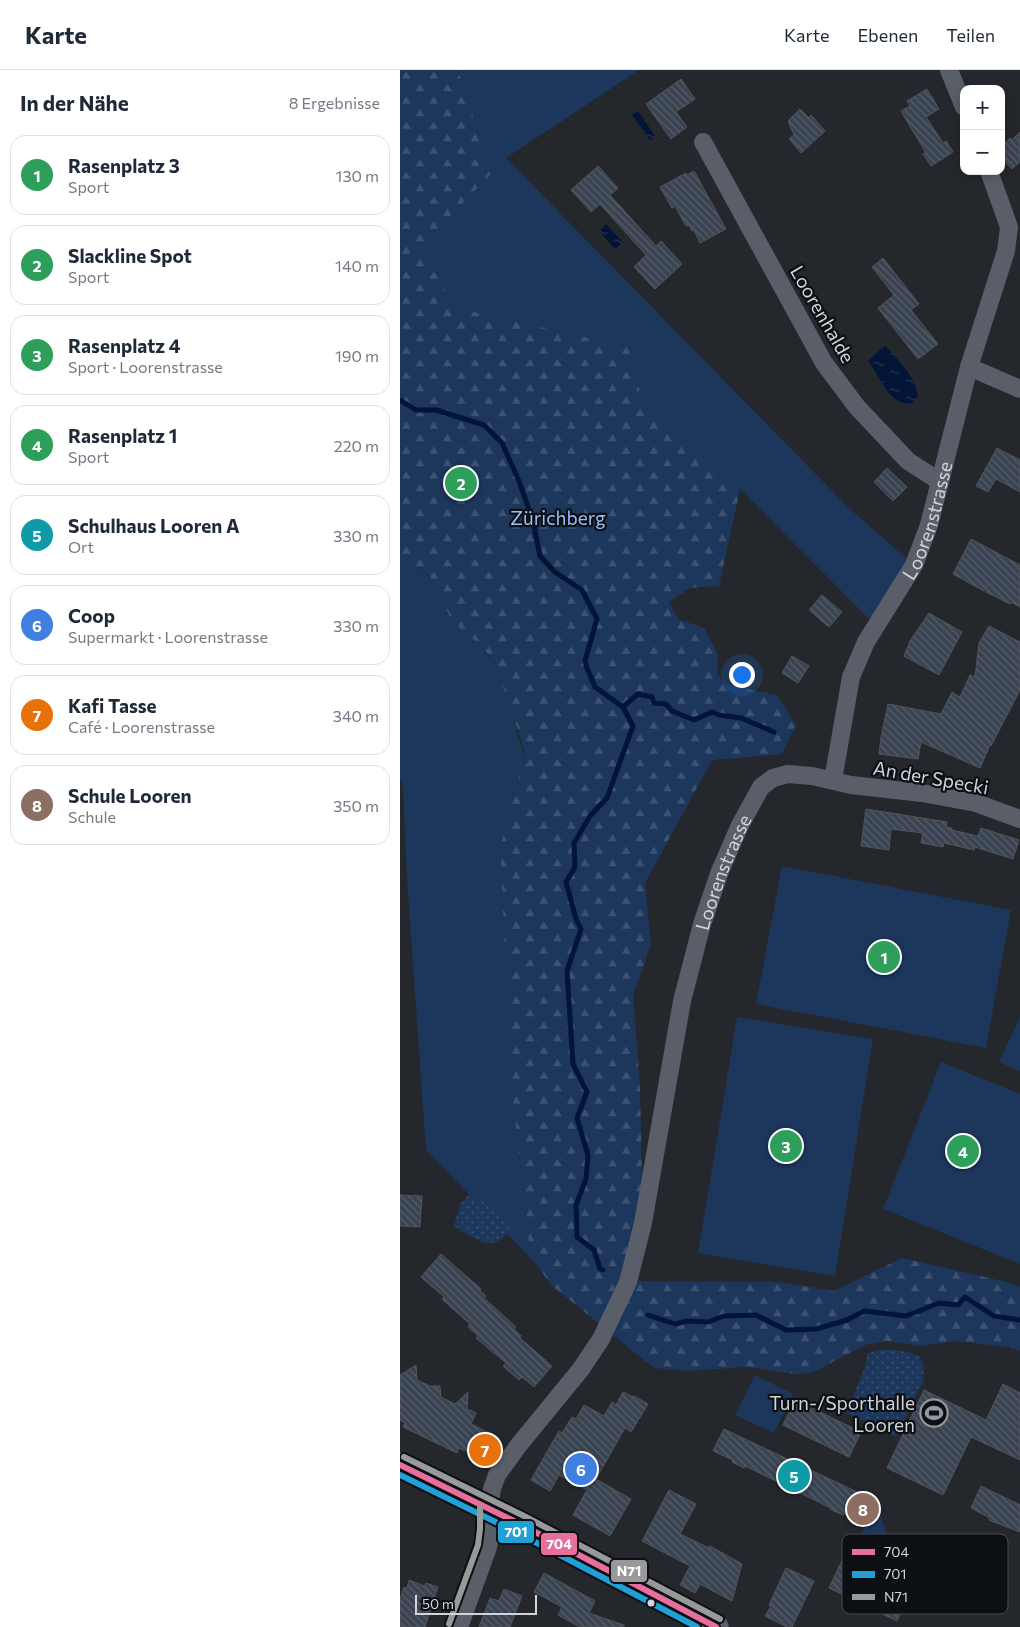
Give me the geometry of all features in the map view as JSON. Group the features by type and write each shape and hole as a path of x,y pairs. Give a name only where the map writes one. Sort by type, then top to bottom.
{"main road":[{"path":"400,1465 657,1594 716,1627"}],"street":[{"path":"949,70 960,97"},
{"name":"Loorenhalde","path":"703,142 824,363 857,407 908,461 939,481"},
{"name":"Loorenstrasse","path":"457,1627 486,1547 489,1530 489,1508 492,1489 497,1475 518,1446 581,1369 602,1339 628,1282 643,1222 682,1001 702,924 720,872 740,825 760,787 773,778 788,774 833,780 851,677 858,658 914,565 929,525 968,367 1008,240 1009,227 990,175"},
{"path":"968,367 1020,389"},
{"name":"An der Specki","path":"833,780 850,785 922,793 976,803 1020,818"}],"green space":[{"name":"Zürichberg","path":"400,70 458,70 492,173 425,242 452,307 629,347 643,405 740,489 719,586 690,588 669,602 678,619 704,628 718,654 717,673 724,683 777,695 796,725 782,754 712,760 645,883 651,945 633,995 640,1088 643,1223 628,1281 779,1282 834,1291 902,1258 1002,1281 1020,1287 1020,1351 1009,1347 955,1341 921,1346 886,1341 865,1345 812,1373 794,1374 747,1367 687,1371 654,1368 551,1285 537,1265 529,1245 512,1097 500,851 507,816 525,758 524,751 497,668 493,661 478,643 455,623 431,578 424,571 400,562"},
{"path":"458,70 639,70 506,158 850,509 914,565 876,626 740,489 643,405 629,347 452,307 424,242 492,173"},
{"path":"400,562 414,564 434,580 455,623 480,645 498,669 525,758 507,816 500,851 512,1097 529,1245 537,1265 426,1150 407,879 403,786 400,778"},
{"path":"782,866 1011,910 986,1048 756,1004"},
{"path":"737,1017 873,1039 835,1276 698,1253"},
{"path":"1020,1017 1020,1071 999,1062"},
{"path":"941,1062 1020,1094 1020,1264 883,1209"},
{"path":"470,1194 498,1210 511,1224 499,1240 493,1243 486,1243 454,1226 460,1204"},
{"path":"887,1349 908,1352 919,1356 924,1367 923,1381 896,1437 846,1413 865,1367 868,1353"},
{"path":"755,1375 793,1394 774,1433 735,1415"},
{"path":"874,1507 879,1510 886,1534 861,1534"}],"water":[{"path":"638,111 655,136 650,140 632,115"},
{"path":"606,224 623,242 615,249 599,231"},
{"path":"885,345 913,382 918,396 913,403 898,401 891,396 868,361"}],"building":[{"path":"681,79 695,99 676,112 687,127 671,139 646,104"},
{"path":"927,89 939,109 926,117 943,143 946,141 953,152 931,166 923,154 926,153 901,111 910,106 907,101"},
{"path":"800,109 809,118 811,115 825,131 801,153 789,139 794,135 788,121"},
{"path":"1020,132 1020,162 1012,169 1005,162 1005,143 1010,138 1012,140"},
{"path":"598,166 618,188 610,195 656,246 661,241 682,264 655,289 634,267 646,255 600,204 591,212 571,190"},
{"path":"694,171 726,229 700,243 694,230 692,231 689,225 686,226 675,206 672,208 660,187 686,173 687,175"},
{"path":"883,258 919,304 911,310 938,344 918,359 878,308 894,295 872,267"},
{"path":"997,448 1020,460 1020,492 996,479 988,492 976,486"},
{"path":"887,468 907,487 893,501 874,482"},
{"path":"971,539 1020,565 1020,607 986,592 987,585 984,591 953,574"},
{"path":"822,595 842,612 829,627 809,610"},
{"path":"929,613 962,632 939,675 904,656 910,641"},
{"path":"989,626 1020,642 1020,690 990,745 980,768 921,742 918,759 879,754 888,704 941,714 952,692 960,697 970,675 975,677 979,643"},
{"path":"792,656 809,666 798,683 782,673"},
{"path":"866,809 947,822 946,827 952,828 952,830 978,836 981,828 1019,840 1013,859 975,847 974,850 944,843 943,847 921,843 923,833 891,829 889,850 861,846"},
{"path":"400,1195 422,1196 420,1227 400,1226"},
{"path":"441,1254 481,1289 480,1291 486,1296 484,1298 516,1327 514,1329 521,1336 520,1338 552,1366 534,1387 522,1377 519,1380 503,1366 506,1363 476,1338 478,1336 468,1327 470,1324 421,1277"},
{"path":"416,1365 417,1380 430,1386 440,1386 441,1397 455,1404 468,1392 467,1409 476,1413 471,1424 498,1437 487,1461 459,1448 457,1453 403,1427 405,1423 400,1420 400,1375"},
{"path":"1003,1384 1020,1393 1020,1460 971,1437 943,1495 887,1468 924,1390 986,1420"},
{"path":"623,1392 648,1404 631,1432 625,1428 596,1479 631,1499 610,1536 573,1515 587,1490 559,1475 550,1491 531,1480 559,1431 562,1433 572,1417 576,1419 584,1405 604,1416 612,1402 616,1405"},
{"path":"795,1400 861,1432 849,1457 783,1425"},
{"path":"724,1429 874,1500 863,1523 830,1509 794,1490 793,1492 781,1486 782,1484 745,1466 744,1468 732,1462 733,1460 713,1451"},
{"path":"981,1486 1020,1505 1020,1532 989,1520 990,1518 971,1508"},
{"path":"669,1490 696,1504 680,1534 709,1548 710,1546 742,1564 732,1601 700,1584 695,1593 680,1585 690,1566 642,1541"},
{"path":"842,1561 842,1594 829,1588"},
{"path":"786,1568 814,1581 792,1627 787,1627 765,1616"},
{"path":"544,1573 595,1601 589,1613 624,1625 624,1627 580,1627 558,1615 562,1607 534,1592"},
{"path":"409,1580 425,1586 426,1583 438,1587 425,1627 400,1627 400,1599 404,1587 407,1588"},
{"path":"504,1589 522,1596 510,1627 479,1627 490,1598 499,1601"},
{"path":"883,1614 900,1614 897,1621"}],"waterway":[{"path":"400,400 416,410 436,410 484,425 502,443 519,481 533,521 540,556 555,572 582,590 597,619 585,661 595,687 623,707 633,726 607,798 590,816 574,843 575,867 566,882 576,919 581,929 567,971 573,1064 587,1092 577,1118 588,1155 586,1179 576,1205 577,1237 594,1250 600,1269 603,1270"},
{"path":"623,707 638,694 652,697 654,703 666,704 672,711 694,720 712,712 719,715 741,718 774,732"},
{"path":"648,1315 675,1324 687,1321 708,1322 724,1316 756,1315 786,1330 816,1329 847,1320 864,1311 906,1316 939,1303 958,1305 965,1297 994,1316 1020,1320"}],"transit line":[{"name":"N71","path":"404,1457 524,1516 720,1619"},
{"name":"704","path":"400,1465 520,1524 716,1627"},
{"name":"701","path":"400,1475 516,1532 697,1627"},
{"name":"N71","path":"449,1624 478,1545 480,1508"}],"place":[{"name":"Slackline Spot","path":"461,483"},
{"name":"Rasenplatz 3","path":"884,957"},
{"name":"Rasenplatz 4","path":"786,1146"},
{"name":"Rasenplatz 1","path":"963,1151"},
{"name":"Turn-/Sporthalle Looren","path":"934,1413"},
{"name":"Kafi Tasse","path":"485,1450"},
{"name":"Coop","path":"581,1469"},
{"name":"Schulhaus Looren A","path":"794,1476"},
{"name":"Schule Looren","path":"863,1509"}]}
